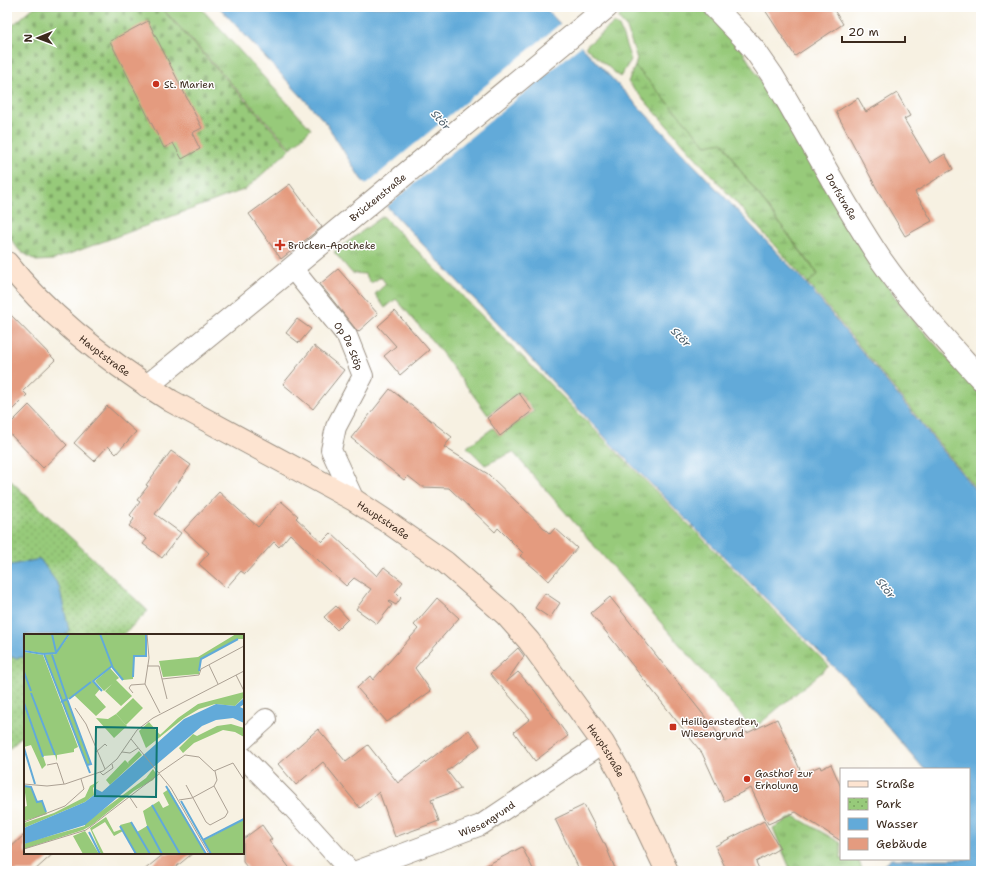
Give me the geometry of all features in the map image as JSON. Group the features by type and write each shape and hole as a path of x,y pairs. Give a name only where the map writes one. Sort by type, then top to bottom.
{"main road":[{"name":"Hauptstraße","path":"7,263 25,286 90,345 147,386 171,401 354,500 390,523 445,562 506,615 529,641 603,743 621,774 666,871"}],"street":[{"name":"Dorfstraße","path":"714,7 747,41 772,75 860,228 882,261 906,294 981,379"},
{"name":"Brückenstraße","path":"147,386 602,11"},
{"name":"Op De Stöp","path":"292,268 347,336 363,376 336,427 331,450 354,500"},
{"path":"244,739 266,718"},
{"name":"Wiesengrund","path":"357,871 481,825 603,743"},
{"path":"244,758 294,809 350,871"}],"green space":[{"path":"34,7 160,7 290,149 246,189 53,260 36,261 19,250 7,234 7,30"},
{"path":"161,7 200,7 311,129 291,148"},
{"path":"628,7 702,7 740,47 813,166 868,260 906,312 981,395 981,495 808,283 818,274 740,170 723,143 706,145 635,66 637,59 627,28 618,18"},
{"path":"614,23 620,28 631,60 620,77 585,47"},
{"path":"635,66 706,145 723,142 740,170 818,275 808,283 628,82"},
{"path":"383,216 829,666 753,729 513,452 485,465 467,447 493,428 500,436 534,411 519,392 488,415 439,349 396,299 385,308 375,294 386,284 381,277 371,283 365,274 352,273 334,252"},
{"path":"7,477 148,611 124,634 24,634 24,734 7,750"},
{"path":"794,816 840,842 840,860 858,860 863,871 791,871 773,828"}],"water":[{"name":"Stör","path":"219,7 544,7 806,283 981,497 981,871 876,871 890,860 970,860 970,768 923,768 855,688 616,449 361,179 326,123"},
{"path":"40,559 59,586 69,630 67,634 24,634 24,657 16,658 7,656 7,566"}],"pier":[{"path":"561,23 582,45 385,208 364,186"}],"building":[{"path":"763,7 832,7 843,24 795,56"},
{"name":"St. Marien","path":"148,21 202,128 192,133 200,149 182,159 173,143 164,148 110,41"},
{"path":"897,93 910,116 904,119 930,163 945,154 953,169 915,192 932,221 905,236 877,189 836,112 858,98 866,112"},
{"path":"290,184 322,227 281,259 249,214"},
{"path":"338,269 378,314 358,332 320,284"},
{"path":"7,311 55,360 23,391 27,395 7,415"},
{"path":"395,311 429,350 400,375 384,356 396,346 378,326"},
{"path":"297,319 311,329 299,343 286,333"},
{"path":"314,346 344,370 313,409 283,384"},
{"path":"390,389 452,437 444,447 488,474 550,534 555,528 577,548 549,581 520,556 523,553 498,528 495,532 449,488 422,487 408,476 404,480 351,438"},
{"path":"519,393 532,411 500,436 487,418"},
{"path":"29,405 67,445 43,468 7,431 7,427"},
{"path":"107,406 136,432 116,454 108,446 94,461 74,443"},
{"path":"171,451 191,465 155,514 181,533 162,558 143,544 147,539 129,526 134,519 130,515 140,502 137,500"},
{"path":"219,492 258,527 281,501 298,516 296,518 322,542 331,533 377,576 384,567 403,582 395,592 401,598 396,605 389,601 388,602 392,605 377,624 356,609 371,589 354,578 346,586 290,534 279,547 274,542 245,574 241,571 226,588 199,564 209,553 184,530"},
{"path":"545,593 560,603 550,618 535,608"},
{"name":"Gasthof zur Erholung","path":"610,597 725,742 741,728 747,733 777,719 802,774 820,766 821,769 831,764 840,785 840,840 796,812 768,824 751,788 724,801 702,753 591,613"},
{"path":"437,598 459,618 415,668 431,691 387,722 357,688 370,676 373,680 418,629 414,625"},
{"path":"336,606 348,619 337,630 324,617"},
{"path":"518,648 524,656 506,682 518,672 535,691 568,736 535,761 514,732 530,719 490,674"},
{"path":"318,729 346,762 368,745 398,783 469,730 480,746 447,771 461,789 431,800 439,821 395,837 379,792 360,808 323,762 296,785 278,764"},
{"path":"584,805 605,844 616,871 580,871 555,819"},
{"path":"764,821 780,848 756,862 760,871 727,871 715,846"},
{"path":"262,825 272,839 269,841 292,871 250,871 243,862 244,838"},
{"path":"24,835 24,854 53,854 34,871 7,871 7,851"},
{"path":"522,847 534,871 475,871"},
{"path":"164,854 192,854 171,871 143,871"}],"place":[{"name":"St. Marien","path":"156,84"},
{"name":"Brücken-Apotheke","path":"280,245"},
{"name":"Heiligenstedten, Wiesengrund","path":"673,727"},
{"name":"Gasthof zur Erholung","path":"747,779"}]}
